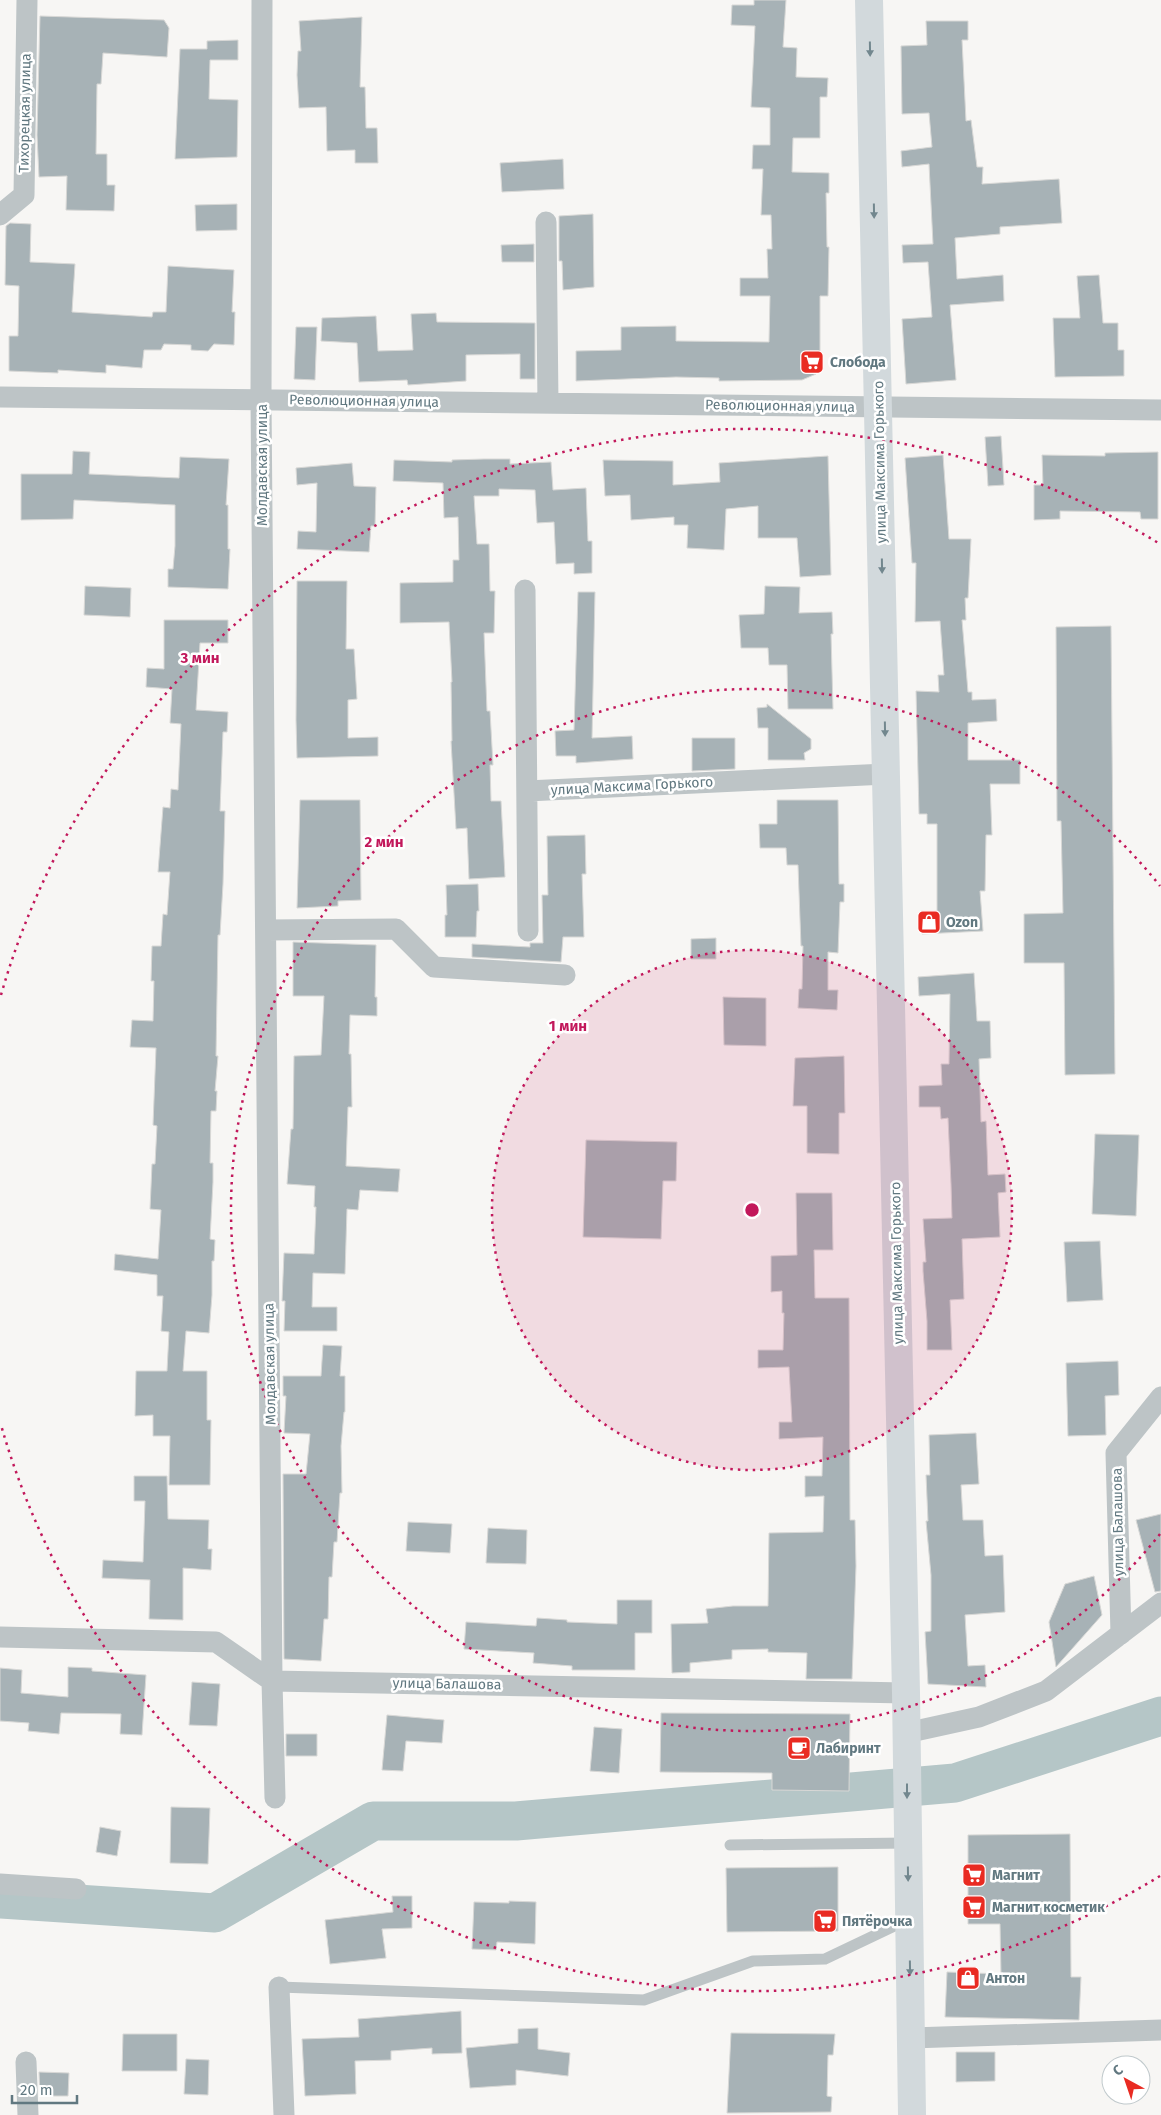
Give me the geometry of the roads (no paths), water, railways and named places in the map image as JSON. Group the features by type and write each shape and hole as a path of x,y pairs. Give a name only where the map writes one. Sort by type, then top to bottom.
{"main road":[{"name":"улица Максима Горького","path":"869,0 906,1694 907,1836"},
{"path":"907,1836 912,2115"}],"street":[{"name":"Тихорецкая улица","path":"0,215 24,196 27,0"},
{"name":"Молдавская улица","path":"262,0 261,400 272,1681 275,1798"},
{"path":"546,222 548,403"},
{"name":"Революционная улица","path":"0,397 1161,410"},
{"path":"525,590 528,931"},
{"name":"улица Максима Горького","path":"527,791 886,774"},
{"path":"266,930 396,929 434,967 565,976"},
{"name":"улица Балашова","path":"1120,1634 1116,1453 1161,1397"},
{"path":"906,1743 1046,1691 1161,1603"},
{"path":"0,1637 216,1642 272,1681"},
{"name":"улица Балашова","path":"272,1681 906,1694"},
{"path":"0,1884 76,1889"},
{"path":"279,1987 284,2115"},
{"path":"911,2038 1161,2030"},
{"path":"26,2062 28,2115"}],"lane":[{"path":"730,1845 907,1836"},
{"path":"279,1987 644,2000 753,1961 825,1959 909,1919"}],"waterway":[{"path":"0,1899 215,1913 373,1821 516,1821 955,1783 1161,1716"}],"place":[{"name":"Слобода","path":"812,362"},
{"name":"Ozon","path":"929,922"},
{"name":"Лабиринт","path":"799,1748"},
{"name":"Магнит","path":"974,1875"},
{"name":"Магнит косметик","path":"974,1907"},
{"name":"Пятёрочка","path":"825,1921"},
{"name":"Антон","path":"968,1978"}]}
